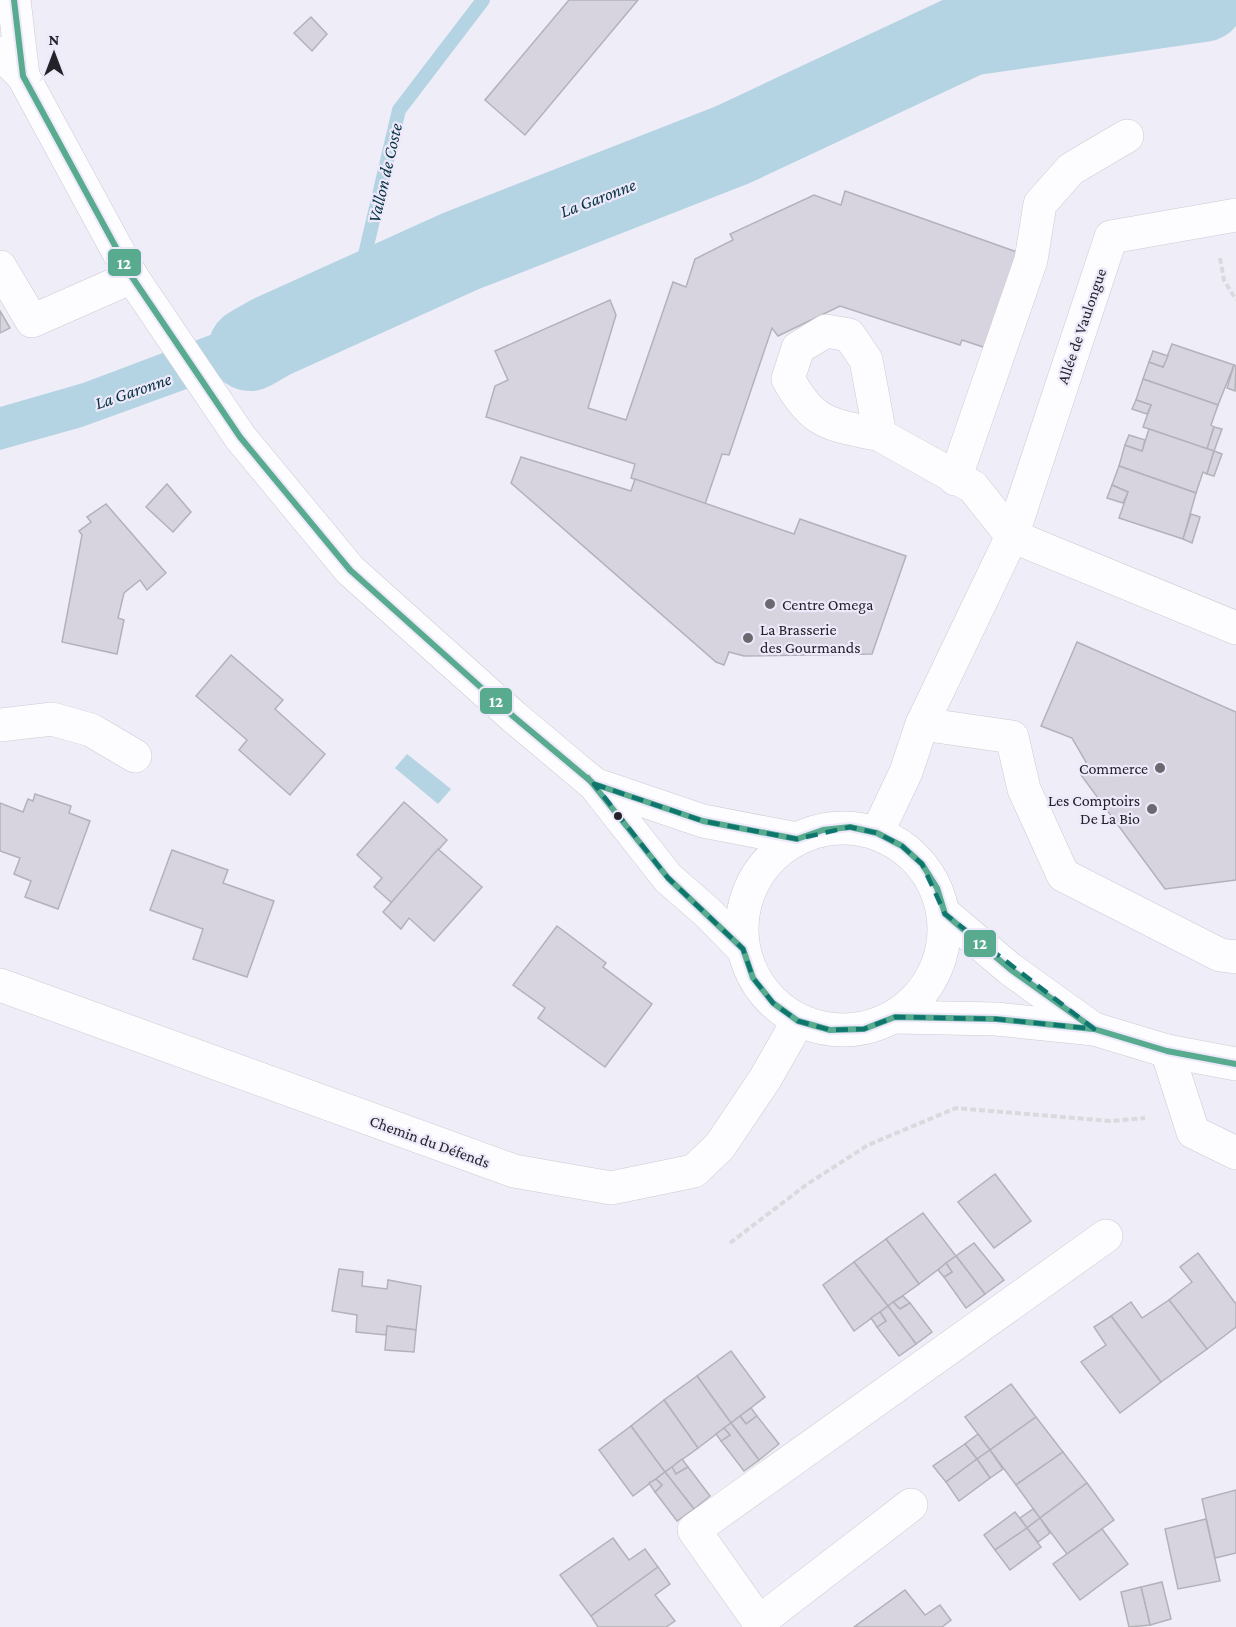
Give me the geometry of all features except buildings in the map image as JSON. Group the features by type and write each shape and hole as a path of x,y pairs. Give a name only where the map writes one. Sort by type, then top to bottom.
{"main road":[{"path":"14,0 24,76"},
{"path":"0,53 24,76 132,277 240,437 350,570 514,717 594,784 668,878 708,913 743,950"},
{"path":"955,479 1031,260 1040,204 1071,169 1127,136"},
{"name":"Allée de Vaulongue","path":"877,833 906,772 922,724 1012,536 1111,237 1236,215"},
{"path":"0,267 33,321 132,277"},
{"path":"880,435 955,479 973,487 1012,536 1236,628"},
{"path":"0,724 52,719 91,730 135,756"},
{"path":"922,724 1012,738 1024,789 1063,875 1220,955 1236,957"},
{"path":"594,784 703,821 797,839"},
{"path":"850,827 877,833 902,846 922,864 937,888 945,914 945,944 936,973 919,998 895,1017 864,1029 830,1030 798,1021 773,1003 753,978 743,950 742,917 751,885 770,858 797,839 823,830 850,827"},
{"path":"945,914 1010,969 1094,1029"},
{"name":"Chemin du Défends","path":"0,985 514,1172 611,1188 694,1171 720,1146 765,1079 798,1021"},
{"path":"895,1017 996,1019 1094,1029 1167,1051 1236,1064"},
{"path":"1167,1051 1192,1132 1236,1153"},
{"path":"911,1505 759,1622 694,1530 1106,1236"}],"path":[{"path":"730,1243 806,1185 868,1145 956,1108 1110,1121 1155,1116 1185,1108"}],"highlighted area":[{"path":"594,784 703,821 797,839 850,827 877,833 902,846 922,864 945,914 1094,1029 996,1019 895,1017 864,1029 830,1030 798,1021 773,1003 753,978 743,949 668,878"}],"water":[{"path":"354,301 321,331 250,366 82,427 0,450 0,407 83,383 213,334 280,314"},
{"path":"407,754 451,789 438,804 395,768"}],"waterway":[{"name":"Vallon de Coste","path":"354,301 399,110 483,0"},
{"name":"La Garonne","path":"250,349 271,337 461,251 732,145 969,34 1203,0"}],"transit line":[{"name":"12","path":"14,0 23,76 132,277 240,437 350,570 514,717 594,784 703,821 797,839 823,830 850,827 877,833 902,846 922,864 937,888 945,914 1010,969 1094,1029 1167,1051 1236,1064"},
{"name":"12","path":"588,778 668,878 743,949 753,978 773,1003 798,1021 830,1030 864,1029 895,1017 996,1019 1093,1029"}],"place":[{"name":"Centre Omega","path":"770,604"},
{"name":"La Brasserie des Gourmands","path":"748,638"},
{"name":"Commerce","path":"1160,768"},
{"name":"Les Comptoirs De La Bio","path":"1152,809"}]}
